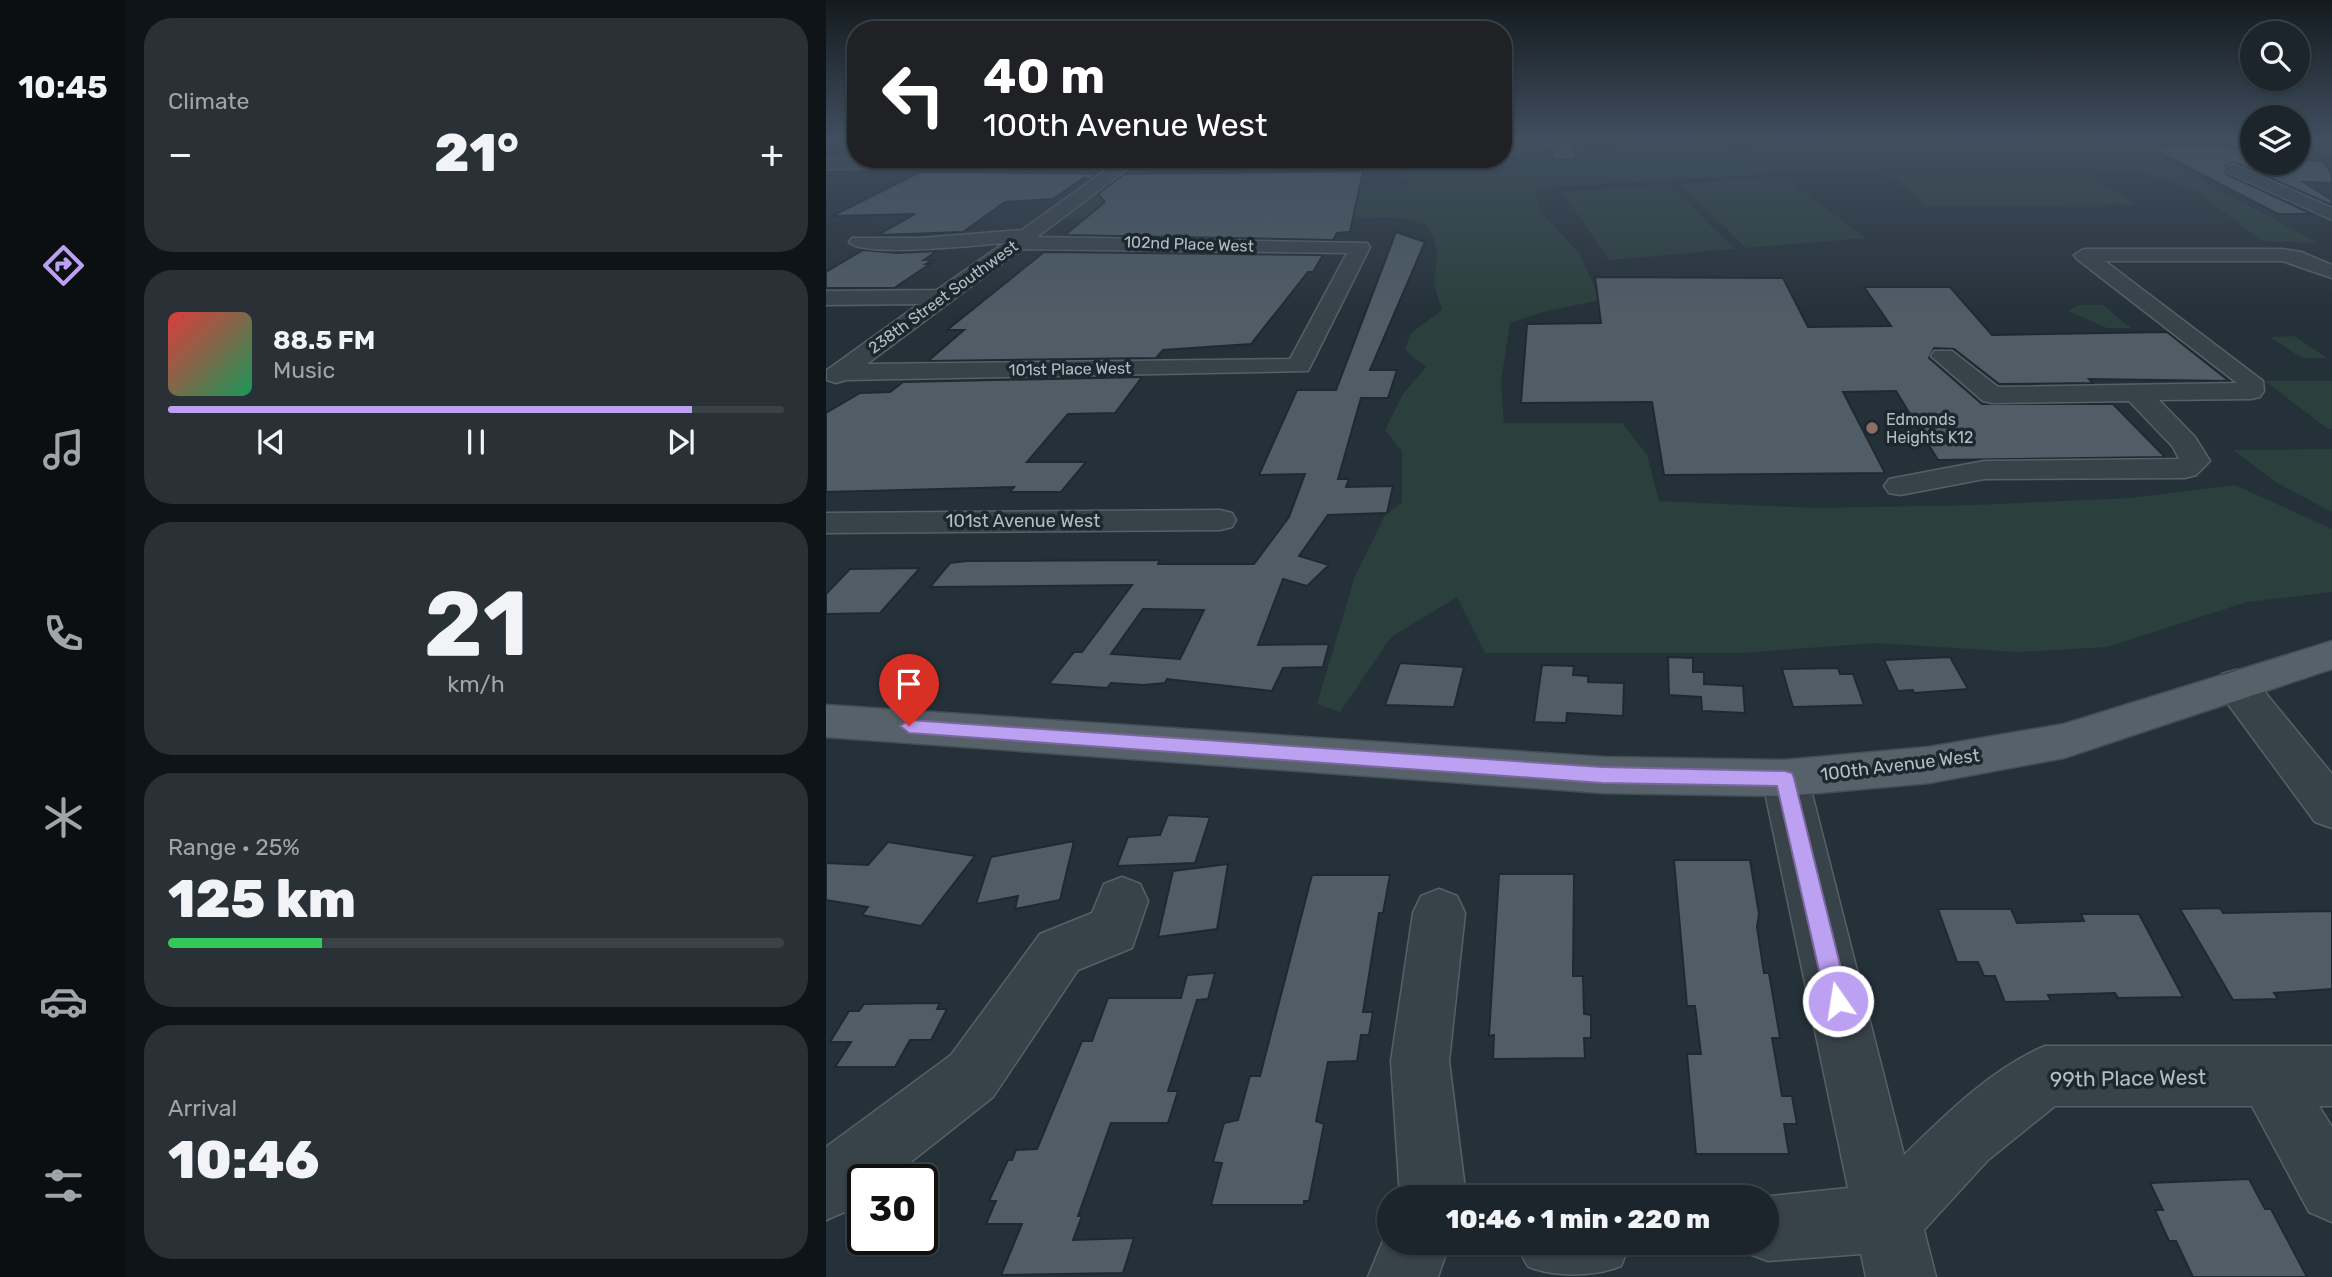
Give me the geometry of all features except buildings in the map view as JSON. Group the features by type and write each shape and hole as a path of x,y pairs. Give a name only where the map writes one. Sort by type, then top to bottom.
{"main road":[{"name":"100th Avenue West","path":"826,721 1602,775 1785,778 1929,765 2064,741 2332,655"}],"street":[{"name":"238th Street Southwest","path":"838,367 941,298 1078,198"},
{"path":"2296,198 2332,215"},
{"name":"102nd Place West","path":"859,242 920,244 1022,239 1166,242 1225,247 1360,247 1299,366"},
{"path":"1943,356 1992,395 2251,391 2250,381 2084,255 2332,254"},
{"path":"2294,256 2332,272"},
{"path":"826,298 941,298"},
{"name":"101st Place West","path":"838,367 1299,366"},
{"path":"1900,486 1984,470 2185,469 2195,461 2185,443 2137,394"},
{"name":"101st Avenue West","path":"826,523 1220,520"},
{"path":"2236,685 2332,808"},
{"path":"1785,778 1902,1277"},
{"path":"826,1187 972,1076 1059,952 1113,930 1122,901"},
{"path":"1431,1185 1420,1061 1440,913"},
{"name":"99th Place West","path":"1889,1218 1966,1138 2045,1076 2332,1076"},
{"path":"2268,1076 2332,1189"},
{"path":"1779,1227 1889,1218"},
{"path":"1403,1277 1412,1255"}],"green space":[{"path":"1079,198 1537,198 1540,211 1580,254 1600,300 1543,312 1510,323 1501,381 1504,423 1622,423 1647,455 1659,501 1816,508 1976,505 2130,498 2235,485 2332,529 2332,592 2247,602 2107,647 2018,652 1876,643 1741,653 1485,653 1457,597 1391,637 1340,712 1317,704 1355,576 1385,515 1402,503 1402,451 1385,430 1403,394 1426,367 1405,350 1410,334 1442,310 1435,286 1435,242 1426,225 1398,217 1050,219"},
{"path":"1566,198 1682,198 1735,249 1609,260"},
{"path":"1694,198 1811,198 1866,238 1746,248"},
{"path":"1915,198 2124,198 2136,205 1924,206"},
{"path":"2205,198 2234,198 2318,243 2262,241"},
{"path":"2080,305 2103,305 2131,328 2107,328 2068,311"},
{"path":"2294,336 2327,358 2302,358 2270,337"},
{"path":"2265,381 2332,381 2332,429 2328,429"},
{"path":"2332,449 2332,512 2277,483 2233,450"}],"place":[{"name":"Edmonds Heights K12","path":"1872,428"}],"route":[{"path":"909,726 1602,775 1785,778 1838,1001"}]}
